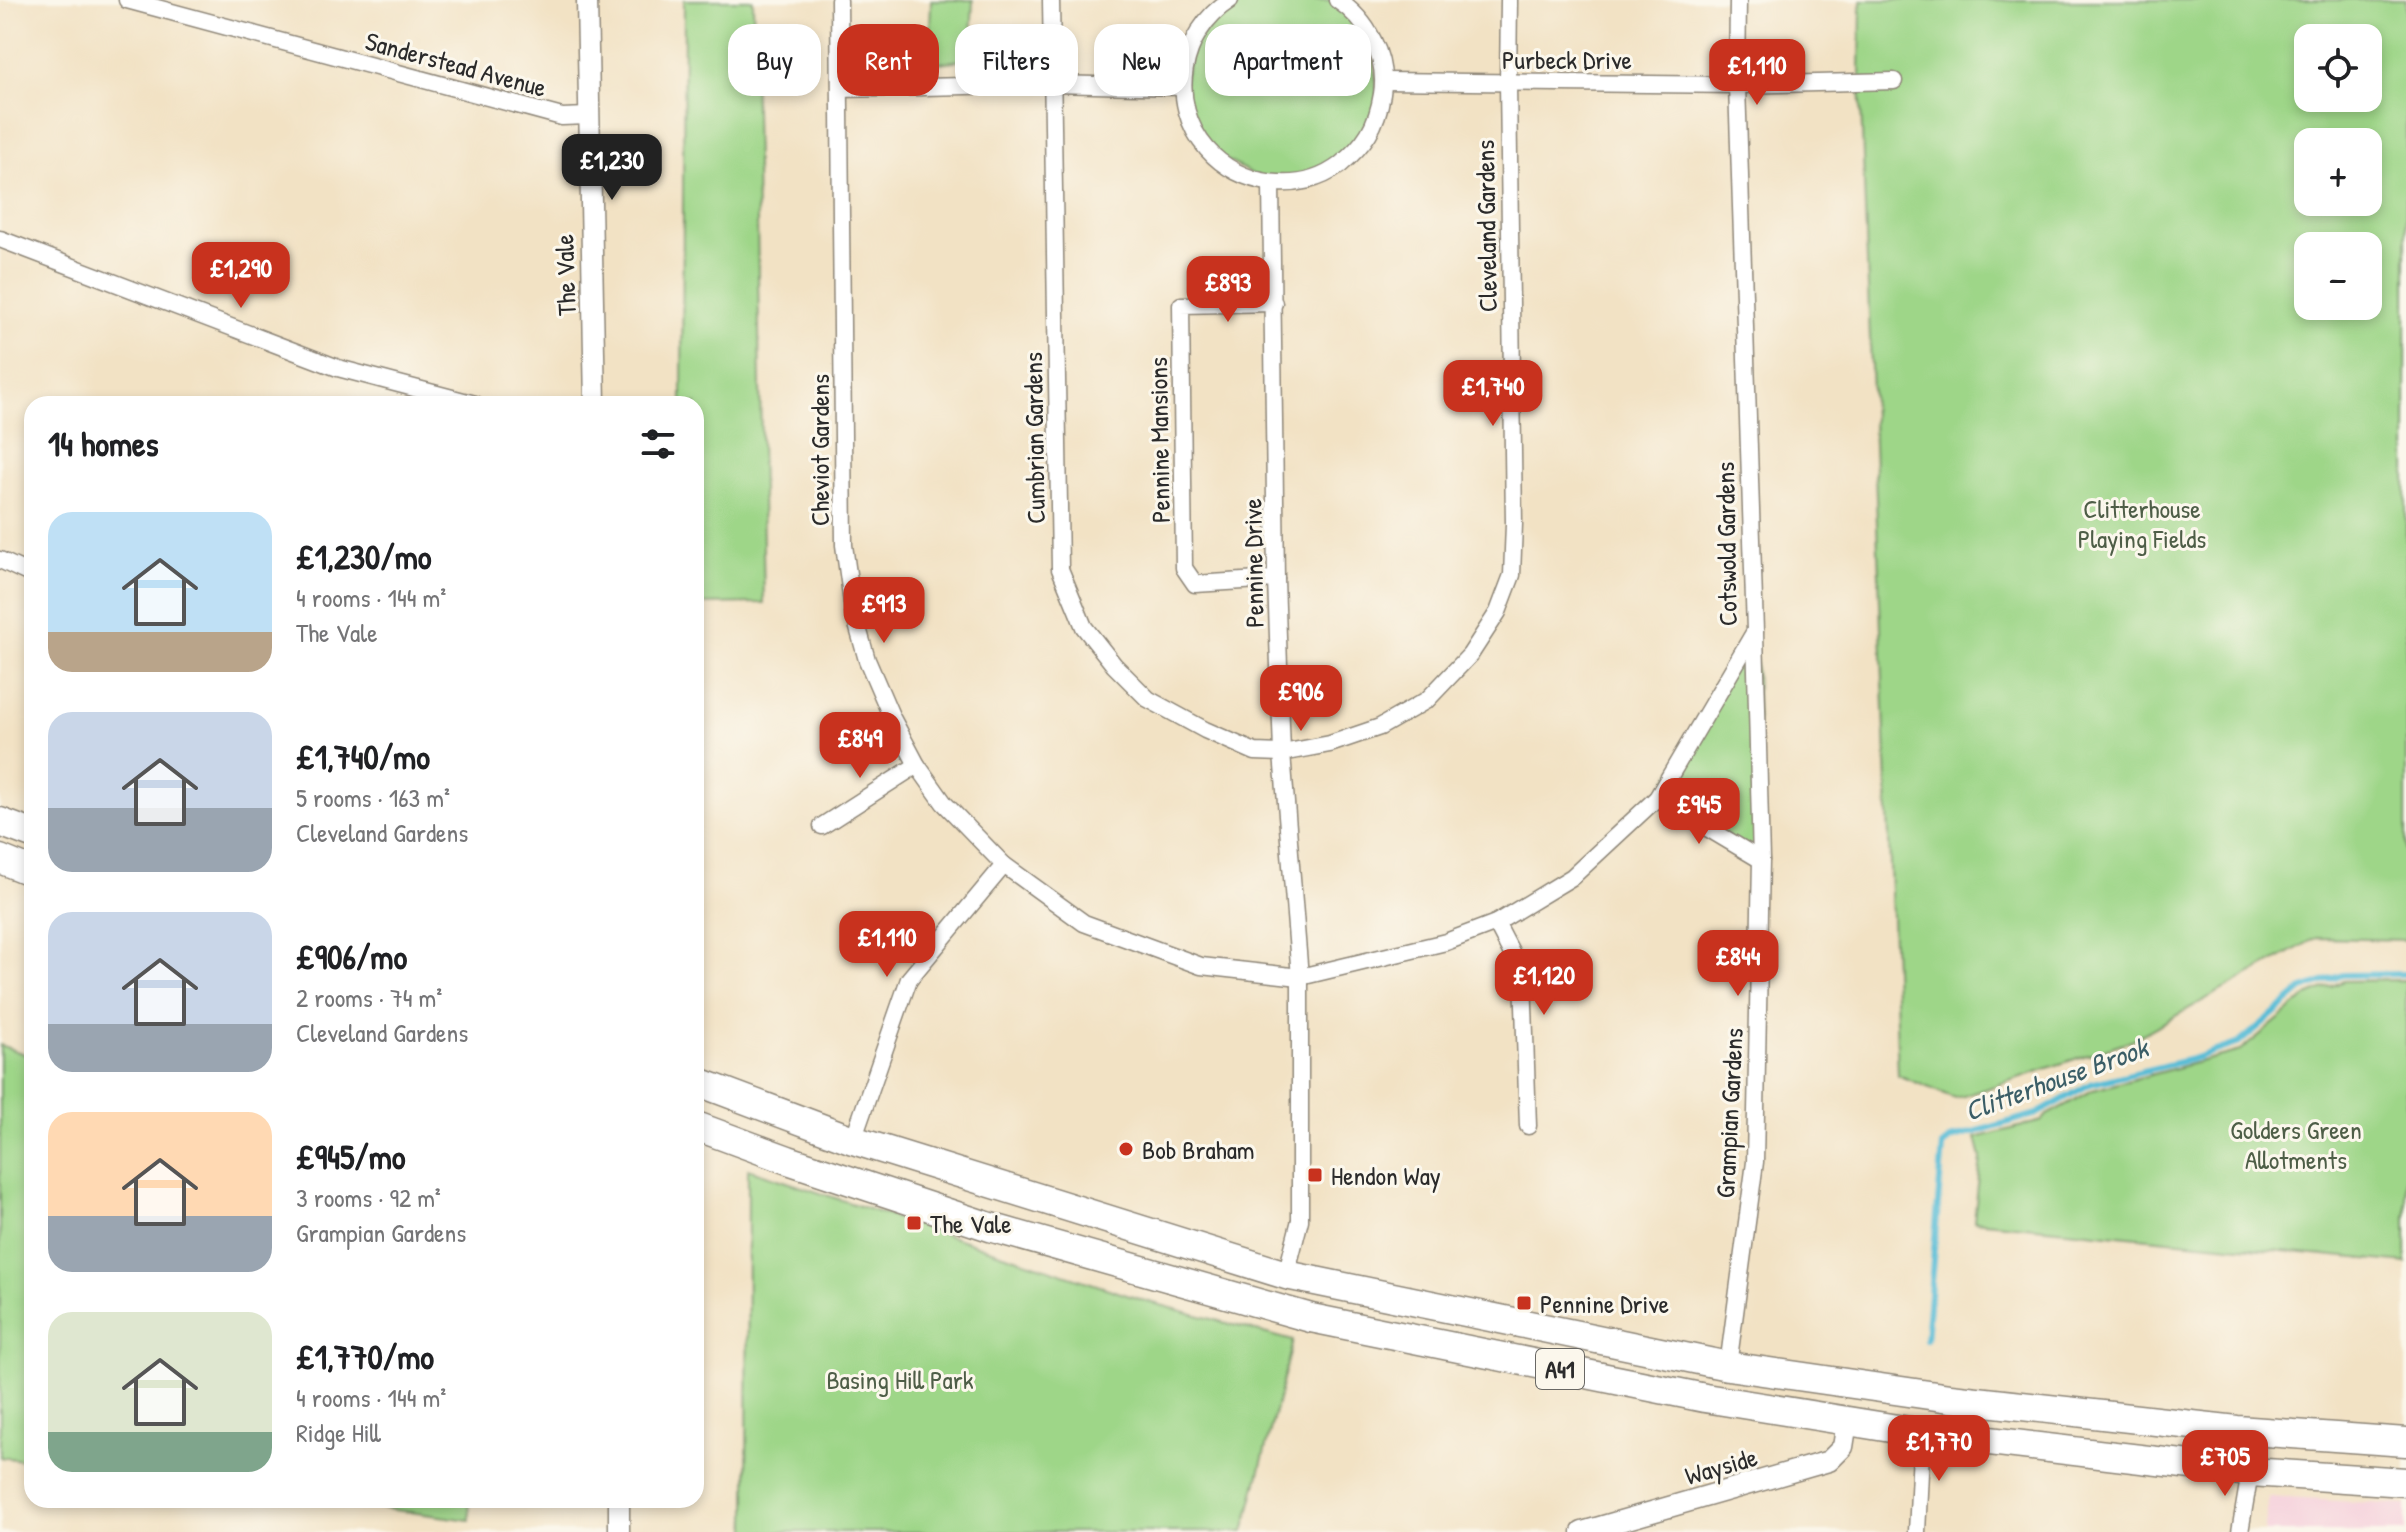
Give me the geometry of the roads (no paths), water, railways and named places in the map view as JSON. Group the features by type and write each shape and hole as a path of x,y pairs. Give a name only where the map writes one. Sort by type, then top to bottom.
{"highway":[{"path":"0,822 24,831"},
{"path":"0,859 24,869"},
{"name":"A41","path":"704,1084 853,1140 1286,1275 1728,1366 1950,1398 2190,1425 2406,1442"},
{"name":"A41","path":"704,1129 990,1227 1275,1309 1549,1367 1922,1433 2250,1472 2406,1482"},
{"path":"1275,1309 1286,1275"}],"street":[{"name":"Sanderstead Avenue","path":"127,0 562,117 588,116"},
{"name":"The Vale","path":"587,0 595,396"},
{"name":"Cheviot Gardens","path":"839,0 840,24"},
{"name":"Cumbrian Gardens","path":"1051,0 1051,24"},
{"path":"1189,53 1196,34 1214,10 1230,0"},
{"path":"1184,96 1189,120 1207,150 1240,175 1271,184 1302,182 1328,174 1361,148 1379,115 1384,81 1372,37 1353,10 1337,0"},
{"name":"Cleveland Gardens","path":"1282,753 1330,744 1380,727 1427,700 1470,655 1498,612 1512,575 1509,0"},
{"name":"Cotswold Gardens","path":"1300,977 1446,942 1496,923 1572,877 1657,798 1755,631 1738,130 1738,0"},
{"name":"Purbeck Drive","path":"1384,81 1737,85 1894,81"},
{"name":"Cheviot Gardens","path":"841,96 844,545 853,610 867,660 892,718 917,765 944,803 1004,865 1084,923 1201,966 1300,977"},
{"name":"Cumbrian Gardens","path":"1051,96 1060,569 1084,627 1114,665 1148,699 1205,730 1255,752 1282,753"},
{"name":"Pennine Drive","path":"1271,184 1276,579 1282,753 1300,977 1300,1220 1286,1275"},
{"path":"0,239 338,368 445,396"},
{"name":"Pennine Mansions","path":"1274,303 1181,305 1184,568 1195,584 1276,579"},
{"path":"0,560 24,571"},
{"name":"Grampian Gardens","path":"1728,1366 1755,1162 1761,860 1755,631"},
{"path":"822,826 917,765"},
{"path":"1657,798 1761,860"},
{"path":"853,1140 909,979 1004,865"},
{"path":"1496,923 1523,975 1528,1126"},
{"name":"Wayside","path":"1582,1532 1829,1461 1843,1447 1847,1422"},
{"path":"1917,1532 1922,1433"},
{"path":"2240,1532 2250,1472"},
{"path":"619,1508 619,1532"}],"waterway":[{"name":"Clitterhouse Brook","path":"1926,1340 1943,1146 1950,1139 2037,1114 2090,1084 2192,1059 2239,1043 2303,989 2343,975 2406,974"}],"place":[{"name":"Bob Braham","path":"1126,1149"},
{"name":"Hendon Way","path":"1315,1175"},
{"name":"The Vale","path":"914,1223"},
{"name":"Pennine Drive","path":"1524,1303"}],"park label":[{"name":"Clitterhouse Playing Fields","path":"2142,523"},
{"name":"Golders Green Allotments","path":"2296,1144"},
{"name":"Basing Hill Park","path":"900,1379"}]}
